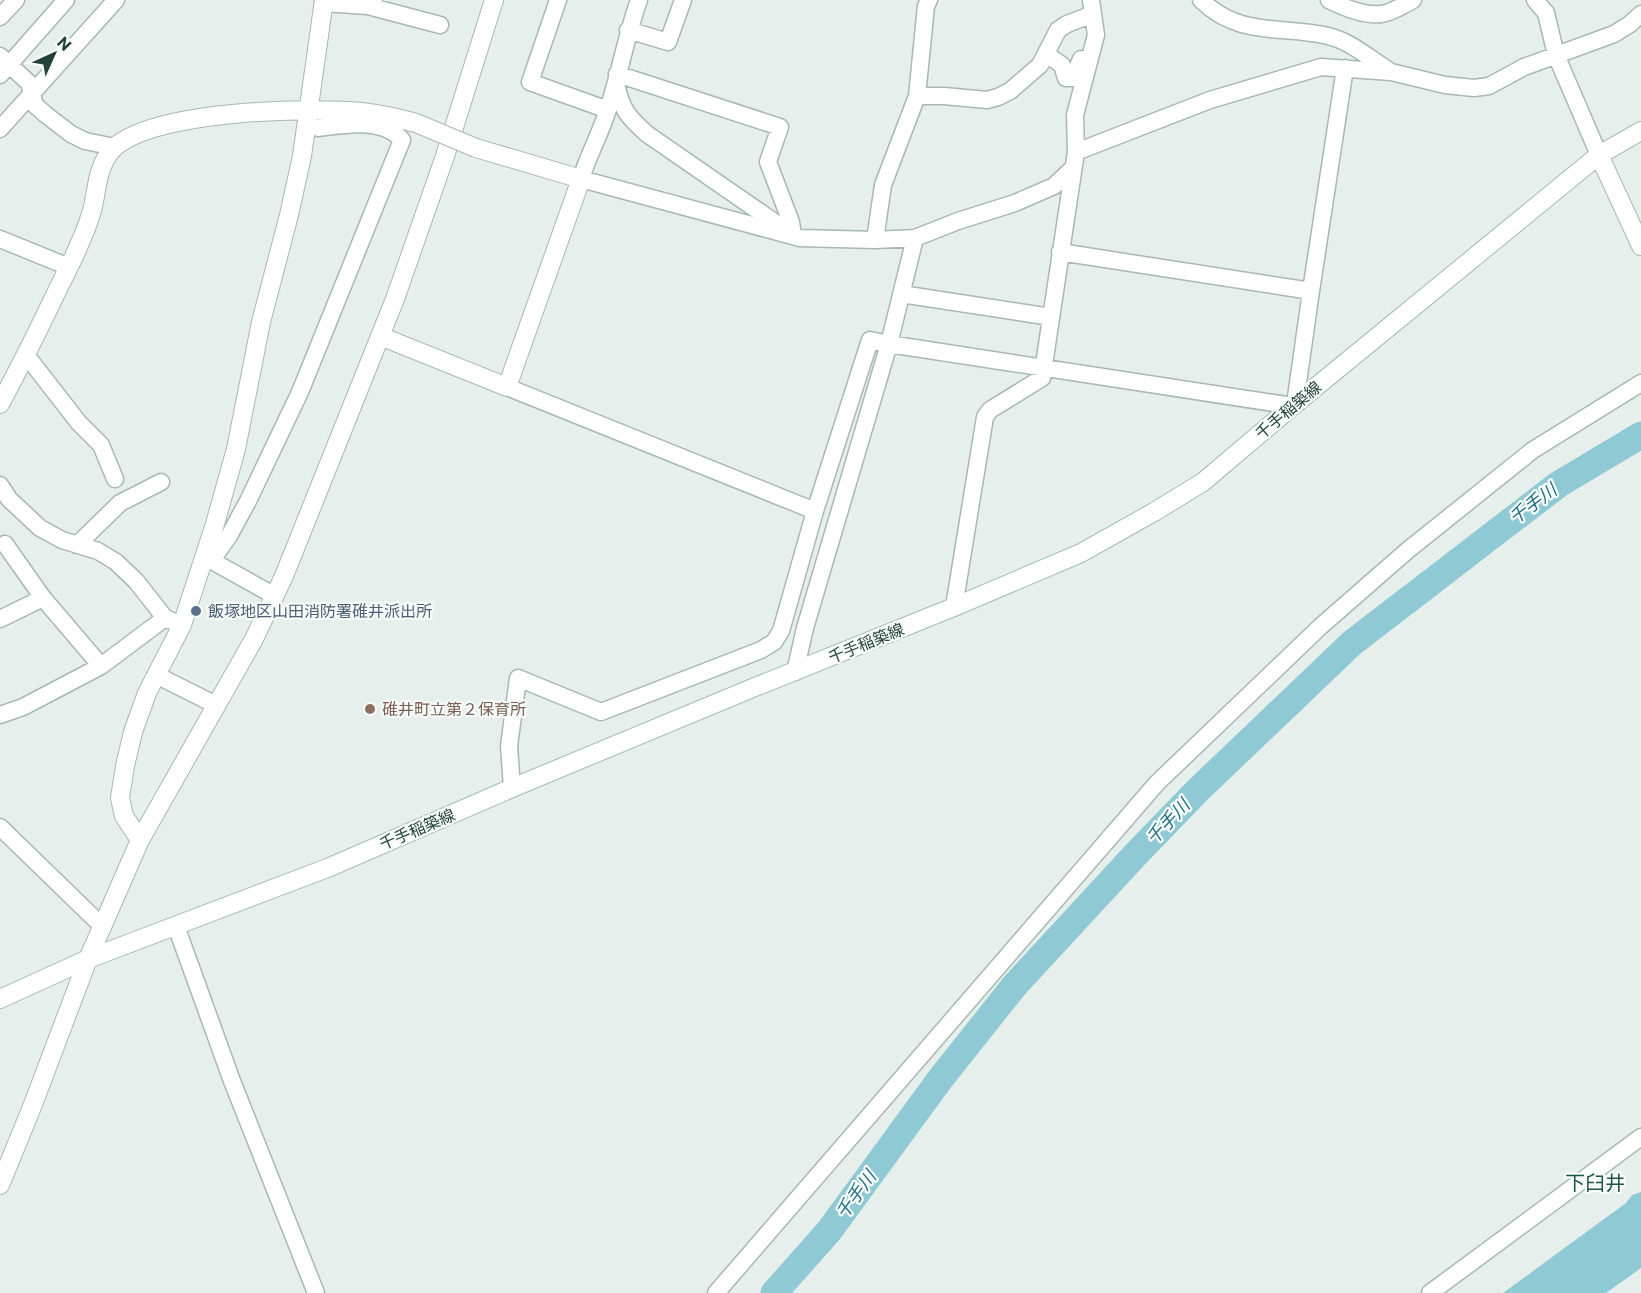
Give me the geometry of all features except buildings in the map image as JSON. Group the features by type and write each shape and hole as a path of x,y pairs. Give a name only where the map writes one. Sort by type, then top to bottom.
{"street":[{"path":"0,17 16,0"},
{"path":"66,0 3,66 29,83 35,105 71,134 85,141 116,147"},
{"path":"0,129 116,0"},
{"path":"0,1185 88,959 140,840 254,639 275,596 380,336 445,156 494,0"},
{"path":"558,0 531,82 608,110"},
{"path":"507,387 587,159 608,110 628,30 639,0"},
{"path":"628,30 669,42 683,0"},
{"path":"875,240 883,185 917,96 926,6 929,0"},
{"path":"1201,0 1237,22 1257,29 1326,36 1340,40 1391,72"},
{"path":"1329,0 1366,13 1381,14 1413,0"},
{"path":"1535,0 1546,13 1556,55 1641,246"},
{"path":"140,840 124,816 120,798 133,732 147,693 182,625 208,559 236,449 261,322 302,156 323,2 371,3 440,25"},
{"path":"917,96 987,100 998,98 1031,74 1040,65 1058,30 1092,4"},
{"path":"954,607 985,417 990,410 1042,378 1075,160 1074,115 1096,35 1092,4"},
{"path":"0,405 69,267 90,218 96,186 105,160 116,147 137,134 157,128 241,112 361,112 416,123 476,148 800,238 875,240 915,238 1043,192 1064,179 1075,160 1210,100 1321,67 1391,72 1445,85 1474,88 1489,86 1524,67 1614,34 1641,14"},
{"path":"1046,54 1062,65 1066,78 1073,78 1084,52 1093,46"},
{"path":"512,788 509,746 518,678 602,712 761,650 774,642 781,631 815,511 870,340 1043,369 1294,405 1344,68"},
{"path":"616,78 780,127 768,162 793,236"},
{"path":"616,78 621,105 630,118 647,134 793,236"},
{"path":"208,559 229,536 300,392 402,140 397,134 384,128 354,124 318,128"},
{"name":"千手稲築線","path":"0,999 88,959 330,867 512,788 1081,553 1203,482 1599,155 1641,131"},
{"path":"795,672 805,628 889,344 915,238"},
{"path":"0,239 69,267"},
{"path":"1060,252 1311,291"},
{"path":"901,294 1051,317"},
{"path":"380,336 815,511"},
{"path":"26,355 79,423 101,445 115,479"},
{"path":"716,1293 1157,783 1321,626 1408,550 1533,450 1641,383"},
{"path":"77,545 120,503 161,482"},
{"path":"0,485 9,499 40,528 62,540 98,551 116,562 136,581 165,618 182,625"},
{"path":"5,544 43,598 101,666"},
{"path":"208,559 275,596"},
{"path":"0,619 43,598"},
{"path":"0,715 23,707 101,666 165,618"},
{"path":"156,675 216,705"},
{"path":"0,827 102,926"},
{"path":"176,926 232,1082 316,1293"},
{"path":"1430,1293 1641,1137"}],"water":[{"path":"1641,1192 1641,1268 1606,1293 1503,1293 1626,1203 1632,1195"}],"waterway":[{"name":"千手川","path":"774,1293 829,1231 941,1078 1015,985 1197,791 1352,643 1559,484 1641,435"}],"place":[{"name":"飯塚地区山田消防署碓井派出所","path":"196,611"},
{"name":"碓井町立第２保育所","path":"370,709"}],"district":[{"name":"下臼井","path":"1595,1183"}]}
